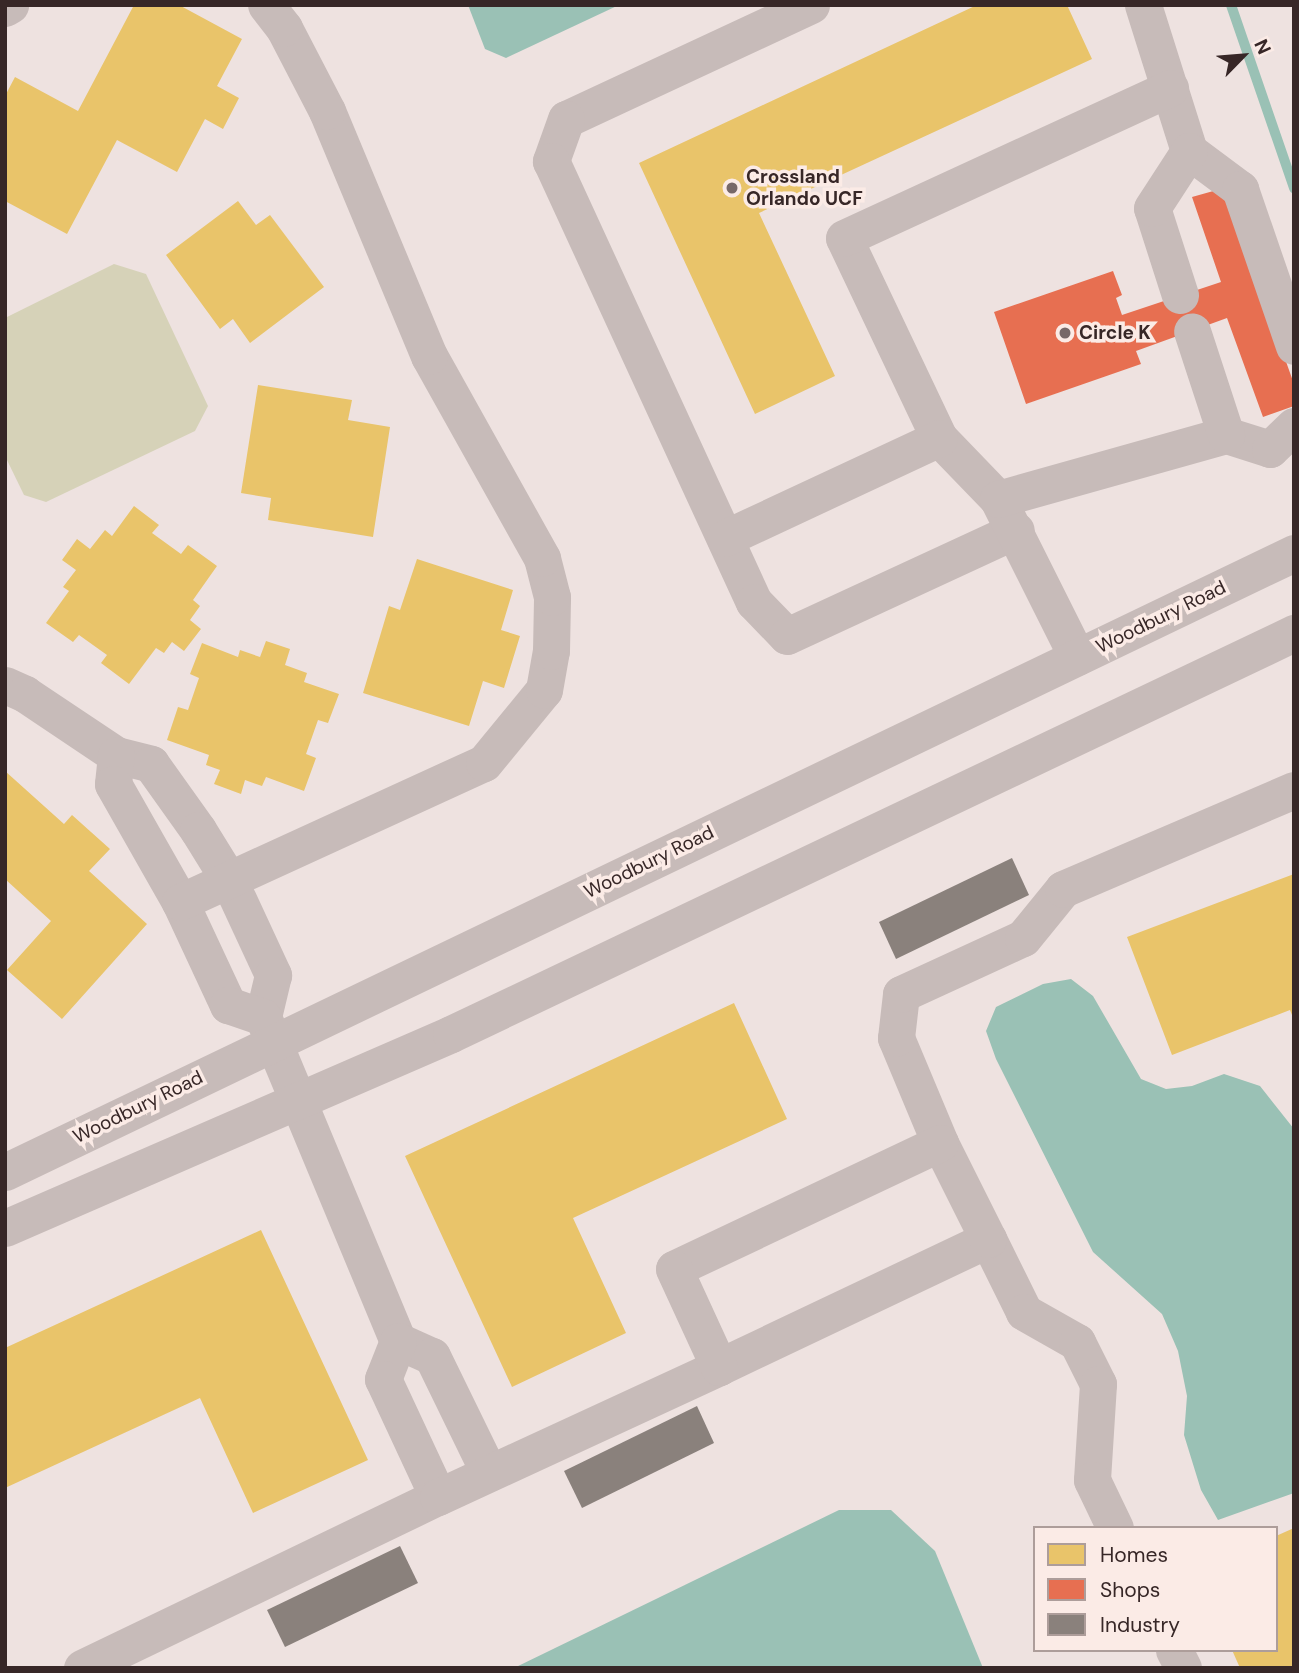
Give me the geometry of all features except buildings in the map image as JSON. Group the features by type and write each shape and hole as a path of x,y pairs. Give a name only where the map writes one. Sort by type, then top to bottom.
{"street":[{"path":"180,902 484,763 544,690 553,621 549,579 542,558 429,356 327,111 284,27 266,5"},
{"path":"811,5 566,119 551,161 754,601 787,636 1007,514 1226,435 1270,449 1294,426"},
{"path":"1143,5 1189,151 1240,189 1294,346"},
{"path":"1077,657 1007,514 939,438 844,237 1170,88"},
{"path":"1180,295 1152,208 1189,151"},
{"path":"1192,331 1226,435"},
{"path":"725,538 939,438"},
{"name":"Woodbury Road","path":"5,1172 269,1030 1294,554"},
{"path":"5,1228 452,1034 1294,633"},
{"path":"5,685 25,694 116,755 151,765 198,830 229,880 272,975 269,1030 398,1341 383,1379 438,1497"},
{"path":"116,755 113,784 180,902 228,1005 269,1030"},
{"path":"1114,1526 1091,1480 1098,1384 1077,1342 1024,1312 940,1143 896,1038 901,994 1023,938 1063,890 1294,790"},
{"path":"719,1367 674,1269 940,1143"},
{"path":"82,1668 438,1497 988,1239"},
{"path":"398,1341 432,1356 489,1473"},
{"path":"1175,1652 1183,1668"}],"shaded area":[{"path":"468,5 619,5 506,58 485,49"},
{"path":"114,264 146,274 208,406 195,431 46,502 24,495 5,456 5,318"},
{"path":"1071,979 1093,996 1141,1079 1166,1089 1192,1086 1224,1074 1260,1086 1294,1129 1294,1493 1218,1520 1201,1490 1184,1435 1187,1396 1178,1351 1162,1314 1093,1252 996,1059 986,1031 996,1007 1043,984"},
{"path":"839,1510 891,1510 935,1551 983,1668 514,1668"}],"waterway":[{"path":"1231,5 1294,188"}],"place":[{"name":"Crossland Orlando UCF","path":"732,188"},
{"name":"Circle K","path":"1065,333"}]}
